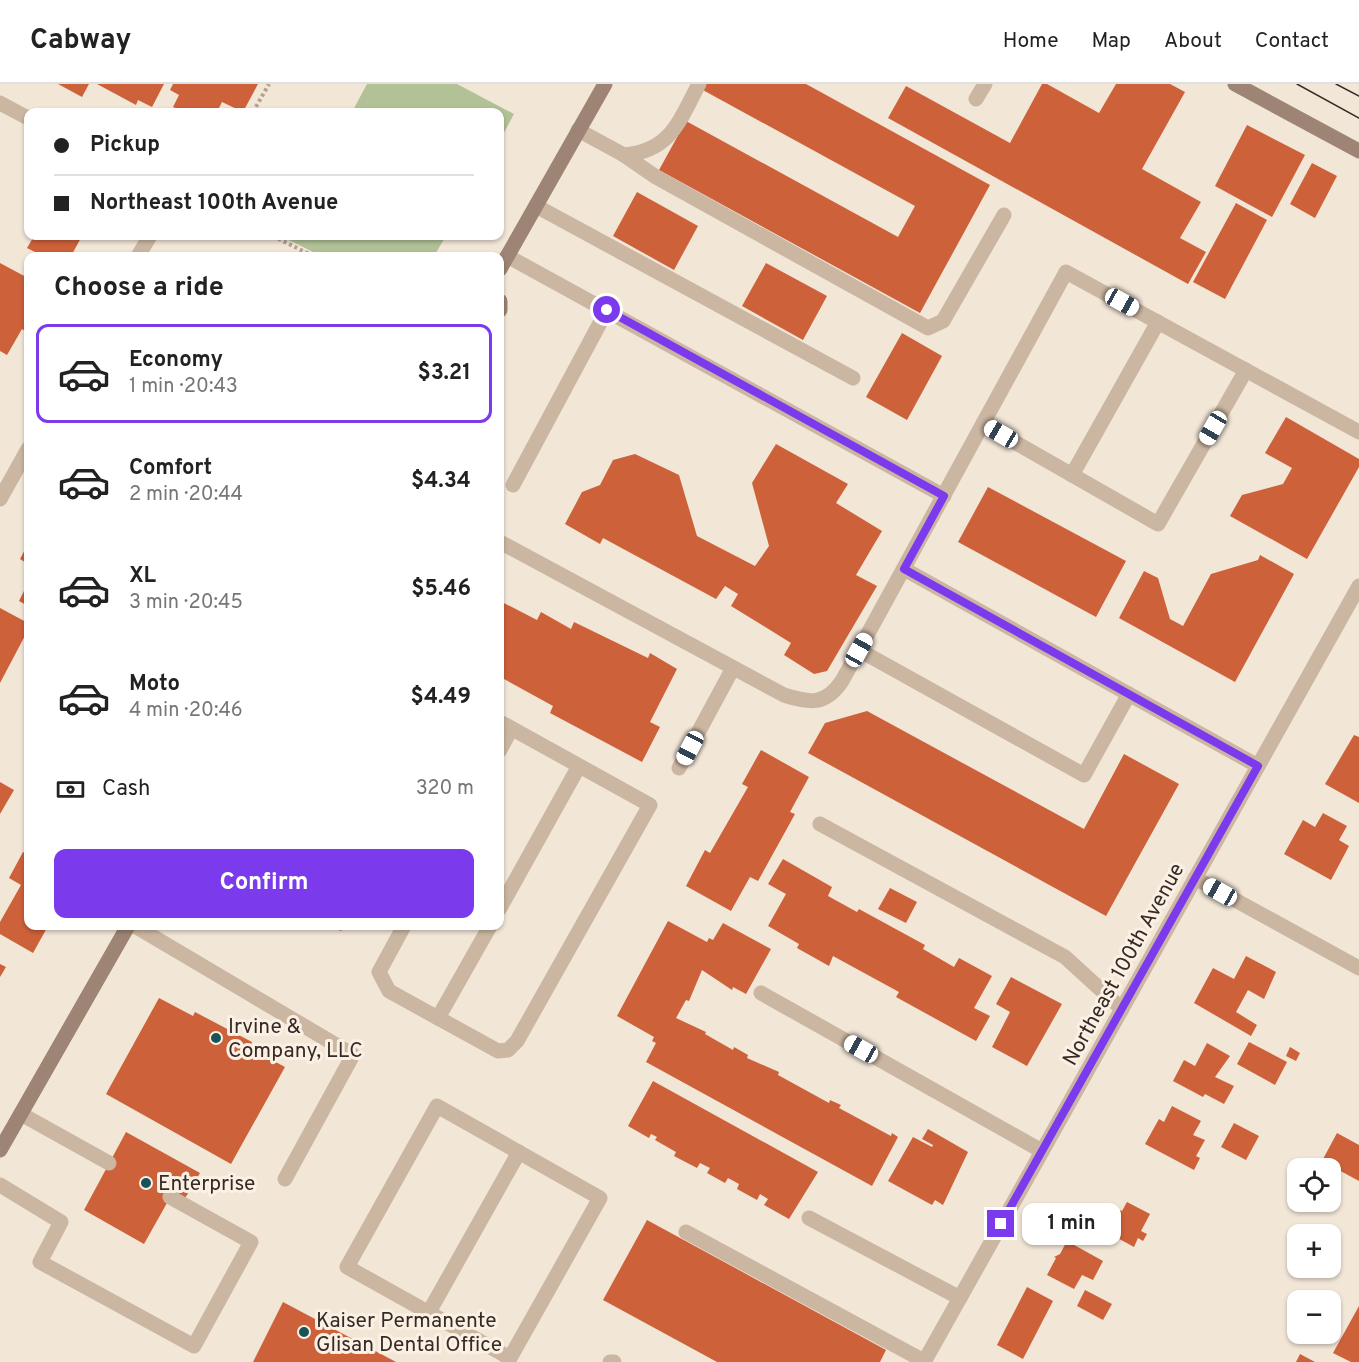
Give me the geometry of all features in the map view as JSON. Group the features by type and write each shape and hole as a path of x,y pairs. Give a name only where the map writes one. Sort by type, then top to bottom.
{"main road":[{"path":"504,261 605,84"},
{"path":"1235,84 1359,151"},
{"path":"0,1150 126,930"}],"street":[{"path":"624,155 645,153 673,132 699,84"},
{"path":"976,99 985,84"},
{"path":"0,103 24,116"},
{"path":"578,130 624,155 656,177 928,328 944,321 1005,215"},
{"path":"536,206 853,378"},
{"path":"504,263 607,310 944,496"},
{"path":"504,544 784,695 809,702 823,699 836,690 859,650 1066,272 1359,432"},
{"path":"513,485 607,310"},
{"path":"1072,475 1158,322"},
{"path":"983,424 1158,524 1246,370"},
{"path":"0,500 24,456"},
{"path":"904,569 1258,766"},
{"name":"Northeast 100th Avenue","path":"924,1361 1359,586"},
{"path":"859,650 1084,775 1129,694"},
{"path":"679,768 733,668"},
{"path":"402,930 379,972 381,981 388,991 498,1051 508,1050 517,1041 650,805 505,726"},
{"path":"504,901 579,766"},
{"path":"820,824 1065,957 1122,1009"},
{"path":"1195,878 1359,968"},
{"path":"142,930 352,1055 285,1179"},
{"path":"438,1018 488,930"},
{"path":"761,993 1042,1151"},
{"path":"437,1106 519,1152 600,1198 509,1360 347,1267 437,1106"},
{"path":"21,1114 109,1163"},
{"path":"429,1312 519,1152"},
{"path":"0,1185 61,1221 40,1262 194,1346 251,1242 170,1197"},
{"path":"809,1218 960,1298"},
{"path":"686,1232 924,1361"}],"path":[{"path":"256,108 269,84"},
{"path":"281,240 305,252"}],"green space":[{"path":"367,84 457,84 503,108 354,108"},
{"path":"504,109 514,114 504,133"},
{"path":"289,240 444,240 436,252 313,252"}],"building":[{"path":"58,84 89,84 82,97"},
{"path":"97,84 164,84 152,107 138,100 136,105"},
{"path":"173,84 258,84 245,108 235,108 222,102 219,108 175,108 173,107 179,95 170,90"},
{"path":"703,84 806,84 990,185 920,313 659,170 686,121 898,237 915,206 701,89"},
{"path":"1042,84 1047,84 1099,113 1116,84 1170,84 1185,92 1142,169 1201,202 1180,238 1206,252 1188,284 888,118 906,86 1010,143"},
{"path":"1247,125 1305,155 1272,217 1215,186"},
{"path":"1312,163 1337,176 1315,218 1290,204"},
{"path":"637,192 698,226 674,270 613,236"},
{"path":"1236,203 1267,220 1225,299 1193,282"},
{"path":"32,240 80,240 73,252 35,252 27,248"},
{"path":"0,263 24,276 24,330 22,329 7,355 0,351"},
{"path":"766,263 827,296 803,340 742,306"},
{"path":"902,333 942,356 907,420 866,397"},
{"path":"1286,417 1359,459 1359,467 1307,559 1230,516 1242,495 1283,484 1292,468 1265,453"},
{"path":"776,444 848,484 836,503 882,531 856,575 877,586 827,671 814,674 784,655 791,643 731,606 738,594 725,586 716,599 603,538 600,544 565,524 582,492 600,485 613,460 635,454 679,475 697,536 755,566 769,546 752,483"},
{"path":"988,487 1126,561 1096,617 958,542"},
{"path":"1260,555 1294,574 1235,682 1119,618 1144,571 1158,578 1170,619 1183,626 1211,574 1258,560"},
{"path":"24,591 24,604 19,601"},
{"path":"504,603 537,620 541,612 571,629 574,622 648,658 650,653 677,669 650,722 660,727 642,762 550,713 553,706 504,679"},
{"path":"0,608 24,621 24,638 0,683"},
{"path":"867,711 1084,829 1124,754 1179,784 1106,916 808,753 825,723"},
{"path":"1354,735 1359,737 1359,803 1325,784"},
{"path":"761,750 809,777 790,812 795,814 758,881 750,877 731,911 686,886 705,850 710,853 748,787 742,784"},
{"path":"0,782 14,790 0,814"},
{"path":"1323,813 1347,826 1339,840 1349,846 1331,880 1284,854 1303,820 1315,827"},
{"path":"23,852 24,930 46,930 33,953 0,934 0,922 21,885 9,878"},
{"path":"783,859 832,887 828,896 857,912 859,909 925,945 923,949 954,967 959,958 992,976 974,1008 990,1016 976,1041 896,997 899,992 833,956 829,966 797,948 799,944 768,926 786,894 768,884"},
{"path":"890,888 917,902 906,923 878,909"},
{"path":"668,921 707,942 709,938 713,940 723,923 771,949 746,994 733,987 732,990 702,970 689,1001 686,1000 676,1018 706,1032 705,1034 733,1050 734,1047 748,1055 747,1058 779,1072 778,1075 829,1103 830,1100 841,1105 839,1108 891,1136 892,1133 898,1137 872,1186 646,1062 656,1043 652,1041 654,1037 617,1016"},
{"path":"1246,956 1276,972 1264,999 1248,990 1236,1012 1257,1025 1251,1036 1194,1003 1213,968 1234,979"},
{"path":"0,964 6,967 0,977"},
{"path":"1011,977 1062,1004 1027,1066 992,1047 1010,1012 996,1004"},
{"path":"159,998 193,1016 195,1012 252,1042 250,1048 285,1067 231,1164 106,1094"},
{"path":"1249,1042 1287,1062 1275,1085 1237,1064"},
{"path":"1207,1043 1230,1056 1215,1077 1234,1086 1224,1104 1205,1094 1203,1097 1173,1081 1184,1060 1195,1066"},
{"path":"1290,1047 1300,1053 1296,1061 1286,1056"},
{"path":"653,1081 818,1172 789,1219 764,1205 768,1199 760,1194 757,1200 737,1189 739,1184 728,1178 725,1183 707,1173 710,1168 700,1163 697,1168 674,1156 676,1152 655,1140 657,1137 651,1134 649,1138 628,1126"},
{"path":"1172,1106 1201,1121 1193,1135 1205,1140 1196,1156 1200,1158 1194,1170 1145,1144 1159,1119 1164,1122"},
{"path":"1234,1123 1259,1136 1246,1160 1221,1147"},
{"path":"928,1129 968,1152 943,1205 935,1200 932,1205 888,1181 913,1137 932,1147 933,1145 922,1139"},
{"name":"Enterprise","path":"126,1132 200,1173 184,1200 172,1194 144,1244 84,1210"},
{"path":"1337,1133 1359,1145 1359,1181 1341,1171 1341,1158 1324,1158"},
{"path":"1127,1202 1150,1214 1141,1231 1147,1234 1143,1241 1138,1238 1134,1247 1101,1229 1111,1207 1122,1211"},
{"path":"647,1220 886,1350 880,1362 717,1362 603,1300"},
{"path":"1067,1241 1103,1261 1093,1280 1082,1275 1074,1289 1047,1275 1056,1258 1054,1257 1060,1254"},
{"path":"1027,1287 1053,1301 1023,1359 997,1345"},
{"path":"1085,1290 1112,1304 1103,1320 1077,1306"},
{"name":"Kaiser Permanente Glisan Dental Office","path":"283,1302 396,1362 253,1362"},
{"path":"1359,1306 1359,1362 1351,1362 1333,1353 1338,1344 1341,1344 1341,1339"},
{"path":"1300,1354 1315,1362 1296,1362"}],"tram line":[{"path":"1297,84 1359,118"},
{"path":"1336,84 1359,96"}],"place":[{"name":"Irvine & Company, LLC","path":"216,1038"},
{"name":"Enterprise","path":"146,1183"},
{"name":"Kaiser Permanente Glisan Dental Office","path":"304,1332"}],"route":[{"path":"607,310 944,496 904,569 1258,766 1001,1224"}]}
